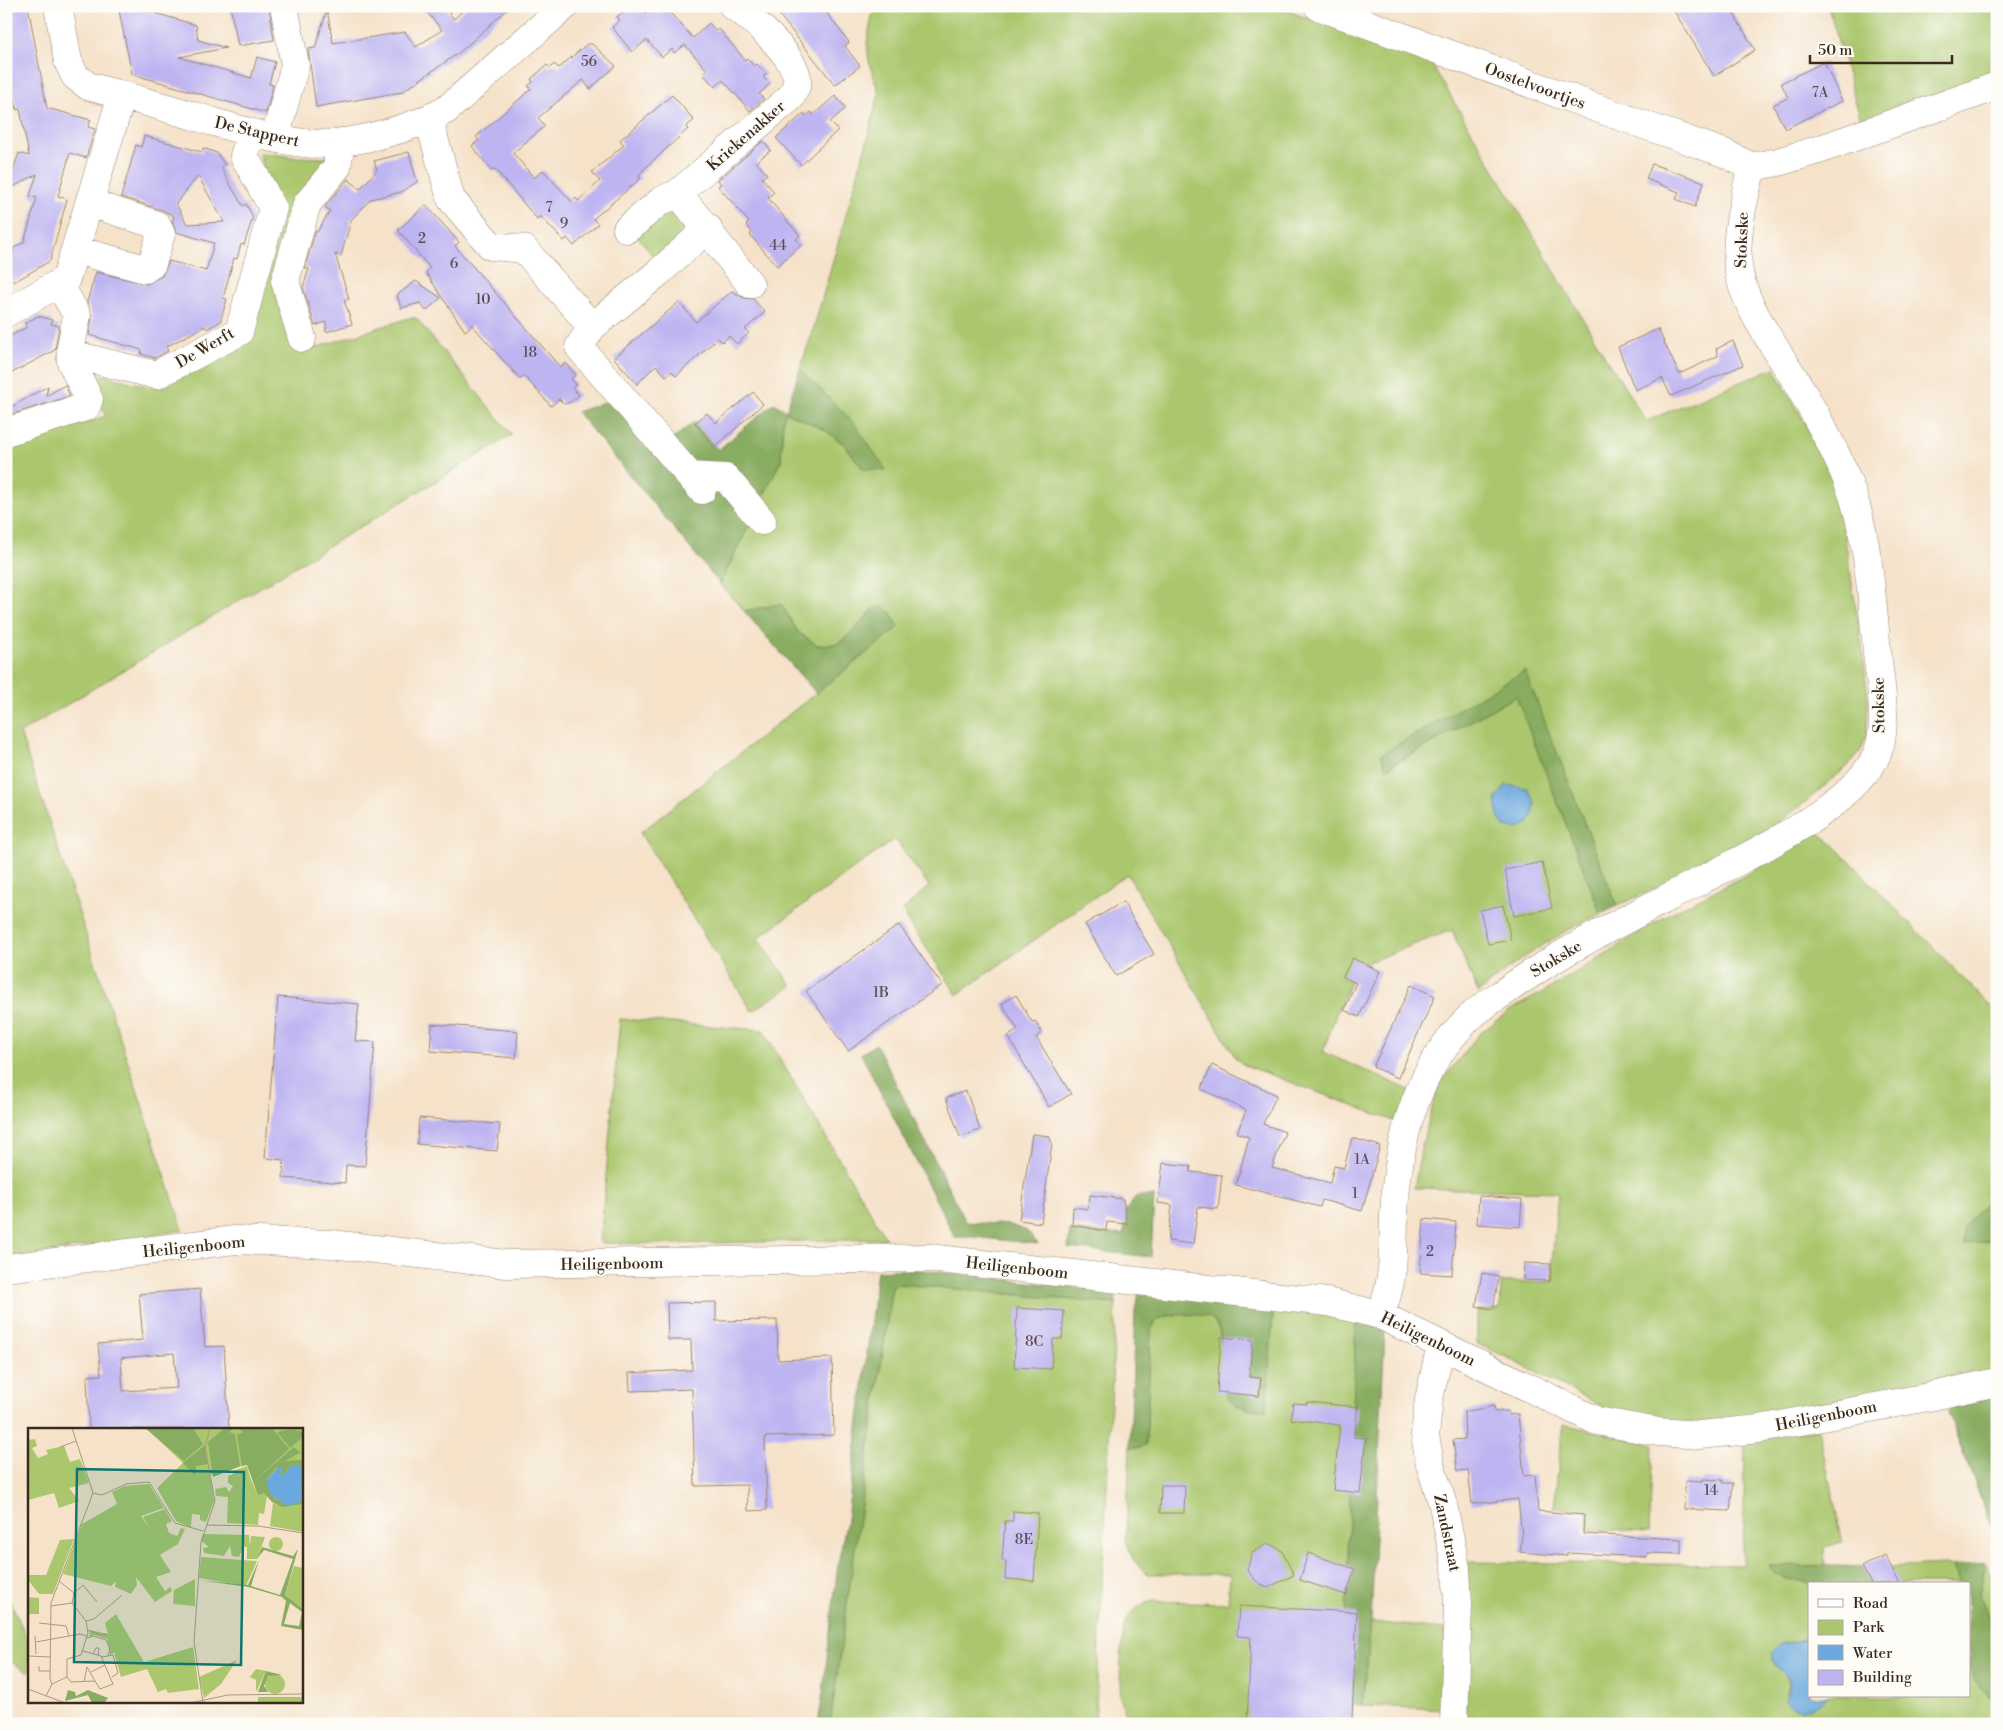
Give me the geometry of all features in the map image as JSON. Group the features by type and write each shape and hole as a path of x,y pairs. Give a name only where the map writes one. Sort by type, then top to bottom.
{"street":[{"name":"De Stappert","path":"58,6 68,61 74,76 88,86 122,94 263,136 306,143 340,142 398,130 428,120 446,110 565,6"},
{"name":"De Werft","path":"72,354 156,375 239,332 273,208 244,156 263,136 295,65 284,6"},
{"name":"Kriekenakker","path":"628,229 661,202 678,193 791,97 798,82 794,66 765,31 733,6"},
{"name":"Oostelvoortjes","path":"1318,6 1724,153 1752,167"},
{"path":"1752,167 1778,162 1821,149 1997,86"},
{"path":"6,313 66,279 122,94"},
{"path":"428,120 451,199 491,246 524,249 592,327"},
{"path":"302,338 285,281 307,204 338,167 340,142"},
{"name":"Stokske","path":"1380,1315 1388,1297 1392,1276 1398,1162 1408,1124 1420,1088 1431,1066 1461,1026 1480,1008 1537,969 1774,841 1819,813 1846,793 1865,774 1879,747 1882,696 1866,560 1856,505 1839,461 1800,388 1745,296 1738,266 1740,227 1752,167"},
{"path":"678,193 708,228 750,284"},
{"path":"76,250 145,269 152,264 161,234 157,225 90,203"},
{"path":"708,228 658,273 592,327 580,347 696,483 726,478 762,521"},
{"path":"6,432 86,407 89,399 71,362 71,347 77,315 59,284"},
{"name":"Heiligenboom","path":"6,1268 235,1240 331,1244 506,1264 929,1258 1327,1302 1380,1315 1597,1421 1659,1432 1700,1435 1759,1429 1997,1382"},
{"name":"Zandstraat","path":"1440,1345 1429,1399 1425,1435 1430,1464 1443,1505 1456,1568 1458,1604 1454,1724"}],"green space":[{"path":"874,6 1274,6 1431,63 1603,353 1646,421 1774,368 1824,456 1837,485 1863,654 1868,699 1867,733 1861,750 1849,765 1803,804 1767,831 1704,866 1617,906 1525,672 1387,768 1516,696 1601,914 1536,949 1478,993 1452,930 1358,966 1337,1011 1323,1052 1414,1092 1405,1125 1242,1064 1235,1057 1127,874 957,995 902,911 929,886 895,839 758,938 792,986 752,1011 640,833 899,627 873,609 855,629 837,644 817,645 798,632 781,604 744,611 720,584 781,460 783,419 786,411 825,430 846,446 863,469 854,423 800,369 814,327 879,93 869,62 867,42"},
{"path":"1828,6 1997,6 1997,73 1862,124"},
{"path":"266,153 291,157 331,158 300,209 292,331 297,352 409,318 416,318 512,435 20,733 183,1230 6,1258 6,448 106,416 86,372 150,387 164,387 243,343 282,210 261,161 260,154"},
{"path":"678,204 694,221 658,262 635,233"},
{"path":"800,369 854,423 886,470 863,469 846,446 825,430 786,412 783,419 781,460 759,505 690,466 669,442 695,421 718,450 774,403 786,411"},
{"path":"611,400 719,486 750,523 720,584 577,412"},
{"path":"781,604 798,632 817,645 836,644 842,641 869,614 881,606 890,612 899,627 816,693 744,611"},
{"path":"1525,671 1617,906 1601,914 1516,696 1386,768 1381,754"},
{"path":"1815,830 1834,845 1997,1013 1997,1540 1953,1427 1973,1401 1971,1372 1757,1416 1700,1423 1661,1423 1604,1407 1477,1344 1477,1310 1500,1310 1501,1282 1553,1282 1552,1264 1558,1192 1414,1188 1422,1145 1438,1086 1478,1035 1509,1011 1547,990 1671,913 1744,876 1785,852"},
{"path":"620,1019 763,1030 886,1239 670,1244 600,1243"},
{"path":"876,1044 966,1222 1010,1225 1027,1231 1038,1244 974,1237 955,1237 861,1054"},
{"path":"1997,1190 1997,1239 1964,1245 1963,1227"},
{"path":"1137,1196 1154,1196 1151,1257 1068,1248 1070,1230 1124,1235 1126,1210"},
{"path":"913,1269 1115,1292 1116,1304 899,1284 892,1286 830,1724 818,1724 838,1564 847,1519 877,1271"},
{"path":"899,1284 1116,1304 1095,1724 830,1724 892,1286"},
{"path":"1139,1294 1274,1301 1266,1411 1239,1406 1227,1397 1223,1389 1221,1340 1219,1329 1214,1320 1198,1315 1166,1316 1157,1320 1151,1330 1146,1445 1130,1447 1135,1310"},
{"path":"1274,1301 1356,1319 1343,1724 1138,1724 1126,1713 1121,1696 1122,1646 1128,1618 1139,1607 1153,1601 1228,1603 1230,1574 1148,1574 1133,1560 1126,1540 1130,1447 1140,1447 1146,1444 1151,1329 1157,1320 1167,1316 1192,1314 1211,1318 1218,1327 1222,1347 1266,1411"},
{"path":"1356,1319 1385,1331 1371,1622 1363,1706 1343,1705"},
{"path":"1997,1396 1997,1538 1987,1518 1987,1511 1948,1413 1952,1403"},
{"path":"1563,1424 1653,1445 1649,1532 1587,1529 1588,1511 1554,1507"},
{"path":"1818,1429 1843,1543 1824,1547 1825,1566 1770,1565 1813,1582 1808,1582 1808,1638 1781,1645 1772,1660 1788,1679 1786,1696 1801,1710 1825,1698 1970,1698 1970,1661 1979,1684 1997,1706 1997,1724 1465,1724 1468,1562 1743,1565 1745,1443"},
{"path":"1986,1563 1997,1589 1997,1637 1979,1593"},
{"path":"1986,1563 1979,1593 1997,1637 1997,1706 1980,1686 1972,1669 1970,1662 1970,1582 1957,1582 1953,1566"},
{"path":"1945,1564 1953,1566 1957,1582 1889,1582 1886,1567"},
{"path":"1769,1565 1886,1567 1889,1582 1808,1582 1787,1579 1774,1572"},
{"path":"6,1592 28,1640 28,1672 6,1658"},
{"path":"1371,1622 1444,1629 1446,1709 1363,1706"}],"water":[{"path":"1506,785 1528,788 1535,802 1534,813 1528,824 1518,829 1504,827 1498,817 1496,799"},
{"path":"1808,1638 1808,1698 1824,1698 1806,1709 1795,1708 1785,1701 1790,1681 1786,1674 1773,1662 1773,1651 1791,1642"}],"building":[{"path":"6,6 28,6 47,108 91,120 88,127 95,129 86,158 70,153 58,196 67,199 50,261 14,282 12,279 6,282 6,257 14,252 12,249 24,242 37,198 30,196 37,174 6,191 19,153 29,156 20,109 17,110 6,52"},
{"path":"118,6 141,6 141,9 196,25 198,40 226,48 179,57 251,78 257,57 275,62 269,84 273,85 266,113 132,74"},
{"path":"230,6 269,6 274,40 238,46"},
{"path":"422,6 444,6 454,19 468,6 511,6 460,52 402,92 316,107 308,49 315,48 327,10 333,43 405,32 416,47 442,30"},
{"path":"630,6 640,6 648,14 657,6 664,6 693,38 709,23 716,31 719,29 745,60 747,58 754,66 757,64 766,74 763,77 770,84 759,94 764,99 750,111 723,80 715,87 703,74 707,70 685,45 674,53 672,49 662,57 647,40 632,52 612,27 620,20 617,17"},
{"path":"772,6 821,6 849,42 845,46 860,66 835,85"},
{"path":"1671,6 1729,6 1755,50 1714,76"},
{"path":"587,44 592,44 616,66 590,89 583,80 538,118 545,126 513,153 534,178 543,170 572,202 576,198 578,201 600,181 592,172 624,145 620,140 672,95 694,120 686,127 688,129 645,168 638,176 641,178 593,219 598,224 574,246 567,238 564,241 540,216 537,219 495,169 492,171 472,146 479,140 476,137 531,89 528,86 533,82 531,79 547,65 550,68 554,64 559,68"},
{"path":"1824,62 1842,101 1785,129 1773,105 1788,98 1781,83"},
{"path":"835,96 846,108 830,122 838,130 801,165 776,138 804,113 806,116 811,112 813,115"},
{"path":"144,136 202,152 203,148 217,153 225,165 221,167 228,181 243,206 246,204 253,217 244,245 241,244 237,259 234,258 223,298 227,299 220,322 207,329 205,326 166,347 168,351 155,358 141,354 142,350 89,335 92,317 87,302 96,272 147,284 162,276 169,261 206,271 214,243 176,232 172,221 174,216 162,210 121,197 136,145 141,147","holes":["198,176 224,222 187,224 176,204"]},
{"path":"763,141 771,150 756,162 767,174 762,178 774,192 768,198 800,236 796,239 801,245 777,266 750,235 752,232 746,225 749,222 718,186 721,184 718,180"},
{"path":"409,152 417,182 401,192 371,199 351,220 341,256 335,254 349,299 344,300 352,324 326,332 326,322 315,326 303,287 309,269 305,268 315,232 317,232 330,211 325,207 348,179 360,189 377,170 374,161"},
{"path":"1652,164 1704,182 1695,207 1676,199 1679,192 1646,179"},
{"path":"426,205 459,242 455,246 560,367 565,363 576,375 571,379 576,384 572,388 579,395 571,402 564,404 559,399 551,406 524,376 520,379 472,325 465,331 426,273 430,268 398,230"},
{"path":"416,281 441,298 426,311 420,303 401,308 397,295"},
{"path":"732,291 744,298 753,299 765,312 745,329 749,333 737,344 729,336 722,342 718,338 676,376 672,371 666,376 656,365 637,384 614,358 679,302 696,322"},
{"path":"38,316 52,320 51,324 59,326 55,350 6,376 6,338 27,327 25,323"},
{"path":"1658,329 1679,374 1718,356 1716,349 1733,341 1743,365 1671,396 1662,378 1635,390 1618,347"},
{"path":"65,385 70,396 6,416 6,410 48,386 46,396"},
{"path":"753,392 763,404 715,447 695,423 707,413 716,423"},
{"path":"1542,862 1552,908 1514,916 1505,870"},
{"path":"1123,902 1154,954 1116,976 1085,924"},
{"path":"1503,905 1511,940 1488,944 1480,910"},
{"path":"899,925 942,985 848,1051 806,991"},
{"path":"1352,958 1380,971 1359,1017 1344,1010 1356,983 1343,977"},
{"path":"1411,985 1435,996 1398,1078 1373,1067"},
{"path":"1016,995 1032,1022 1035,1021 1042,1033 1036,1037 1071,1094 1049,1107 1008,1036 1018,1030 1002,1004"},
{"path":"278,997 359,1004 355,1041 375,1042 365,1166 346,1165 345,1183 283,1178 284,1160 265,1158"},
{"path":"432,1024 518,1031 516,1058 430,1051"},
{"path":"1212,1065 1277,1095 1263,1124 1285,1132 1272,1168 1330,1183 1334,1166 1344,1168 1352,1138 1380,1146 1362,1211 1322,1200 1320,1207 1236,1185 1249,1137 1237,1133 1246,1110 1201,1089"},
{"path":"966,1091 980,1130 960,1137 946,1098"},
{"path":"419,1118 500,1124 497,1151 417,1144"},
{"path":"1032,1134 1049,1136 1052,1143 1041,1223 1019,1220"},
{"path":"1163,1163 1191,1166 1190,1172 1222,1175 1218,1209 1198,1207 1193,1244 1168,1241 1172,1205 1158,1203"},
{"path":"1090,1195 1123,1199 1127,1224 1107,1222 1106,1231 1072,1225 1073,1207 1088,1209"},
{"path":"1479,1196 1522,1199 1520,1227 1477,1224"},
{"path":"1424,1219 1456,1222 1452,1275 1420,1273"},
{"path":"1524,1263 1551,1264 1550,1281 1523,1280"},
{"path":"1482,1273 1499,1276 1493,1309 1476,1306"},
{"path":"200,1289 205,1347 224,1346 229,1428 89,1428 87,1376 101,1375 98,1344 143,1340 139,1294","holes":["174,1353 177,1388 123,1391 121,1358"]},
{"path":"716,1302 716,1321 777,1320 778,1360 832,1358 834,1435 765,1437 767,1510 748,1511 747,1485 695,1486 692,1389 630,1391 629,1373 692,1370 691,1340 668,1340 667,1303"},
{"path":"1017,1308 1064,1311 1062,1339 1053,1339 1051,1369 1014,1367"},
{"path":"1221,1337 1253,1340 1249,1377 1261,1378 1259,1396 1217,1392"},
{"path":"1307,1402 1358,1407 1354,1437 1366,1438 1360,1493 1333,1490 1340,1425 1291,1419 1293,1403 1307,1404"},
{"path":"1494,1406 1495,1412 1508,1411 1508,1415 1518,1414 1524,1476 1535,1475 1538,1511 1584,1515 1583,1534 1681,1539 1681,1554 1647,1553 1647,1557 1567,1553 1567,1556 1520,1552 1522,1536 1518,1499 1472,1504 1468,1470 1457,1471 1453,1440 1465,1439 1464,1412"},
{"path":"1703,1479 1723,1480 1723,1483 1733,1483 1730,1511 1684,1509 1685,1481 1703,1482"},
{"path":"1161,1485 1185,1485 1184,1513 1160,1513"},
{"path":"1013,1511 1038,1513 1034,1581 1005,1579 1006,1561 1002,1561 1005,1521 1013,1521"},
{"path":"1267,1544 1282,1551 1294,1575 1267,1588 1255,1580 1247,1570 1252,1553"},
{"path":"1308,1553 1355,1569 1346,1595 1300,1580"},
{"path":"1885,1555 1899,1582 1870,1582 1862,1567"},
{"path":"1239,1606 1357,1612 1352,1719 1331,1718 1330,1724 1247,1724 1251,1637 1237,1636"}]}
